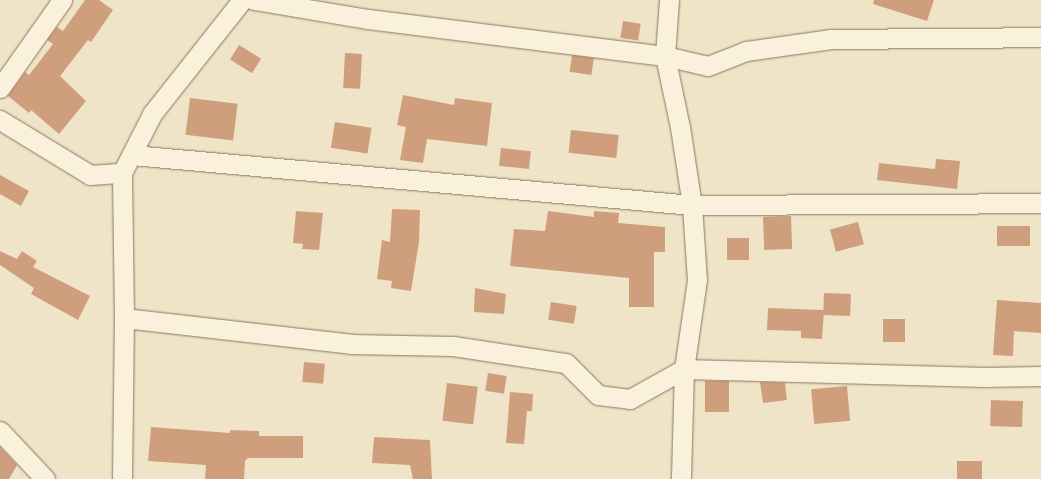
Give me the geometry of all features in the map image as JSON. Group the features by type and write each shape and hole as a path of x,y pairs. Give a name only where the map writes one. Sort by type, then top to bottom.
{"street":[{"path":"0,88 62,0"},
{"path":"122,479 124,318 122,173 152,114 242,0"},
{"path":"254,0 368,19 666,56 708,66 746,51 831,39 1041,38"},
{"path":"669,0 666,56 680,127 692,205 697,280 684,369 681,479"},
{"path":"0,120 90,175 122,173"},
{"path":"132,155 692,205 1041,203"},
{"path":"124,318 351,344 453,346 566,363 598,395 630,399 684,369 985,377 1041,376"},
{"path":"0,430 45,479"}],"building":[{"path":"85,0 99,0 113,10 91,42 88,40 60,76 86,101 59,134 31,110 29,113 8,96 25,72 29,75 53,44 47,40 57,27 63,31"},
{"path":"874,0 934,0 927,21 873,4"},
{"path":"623,21 641,24 638,41 620,38"},
{"path":"239,45 261,59 252,73 230,59"},
{"path":"345,53 362,54 360,89 343,88"},
{"path":"572,55 594,58 591,75 570,72"},
{"path":"403,95 454,105 455,98 492,103 487,146 427,139 423,163 400,160 406,127 397,125"},
{"path":"190,98 238,104 233,141 185,135"},
{"path":"335,122 372,128 367,153 331,148"},
{"path":"571,130 619,135 616,158 569,153"},
{"path":"501,148 531,151 529,169 499,166"},
{"path":"936,159 960,161 957,189 877,180 879,163 935,169"},
{"path":"0,175 29,191 21,206 0,194"},
{"path":"392,209 420,210 419,242 411,291 391,288 392,281 377,279 382,240 390,242"},
{"path":"296,211 323,213 319,250 302,249 303,244 293,243"},
{"path":"548,211 594,217 594,211 619,213 618,223 665,227 665,252 654,252 654,307 629,307 629,278 510,266 514,229 545,231"},
{"path":"791,216 792,249 764,250 763,217"},
{"path":"858,222 864,244 836,252 830,230"},
{"path":"997,226 1030,226 1030,246 997,246"},
{"path":"727,238 749,238 749,260 727,260"},
{"path":"0,251 17,259 22,251 37,261 33,267 90,296 78,320 31,294 34,288 0,265"},
{"path":"475,288 506,294 504,314 474,312"},
{"path":"824,293 851,294 850,316 823,315"},
{"path":"997,300 1041,303 1041,333 1014,331 1013,356 993,355"},
{"path":"551,302 577,306 574,324 548,320"},
{"path":"768,308 824,310 822,339 801,338 801,331 767,330"},
{"path":"883,319 905,319 905,342 883,342"},
{"path":"304,362 325,364 323,384 302,382"},
{"path":"488,373 507,376 504,394 485,391"},
{"path":"705,381 729,381 729,412 705,412"},
{"path":"760,382 785,383 787,400 763,403"},
{"path":"447,383 478,387 473,424 442,421"},
{"path":"847,386 850,421 814,424 811,389"},
{"path":"510,392 533,394 532,411 527,411 524,444 506,443"},
{"path":"991,400 1023,401 1022,427 990,426"},
{"path":"151,427 230,433 230,430 259,431 259,436 303,436 303,458 248,458 245,461 244,479 205,479 206,465 148,461"},
{"path":"374,437 430,440 432,479 413,479 410,465 372,463"},
{"path":"0,447 17,465 9,479 0,479"},
{"path":"957,461 982,461 982,479 957,479"}]}
